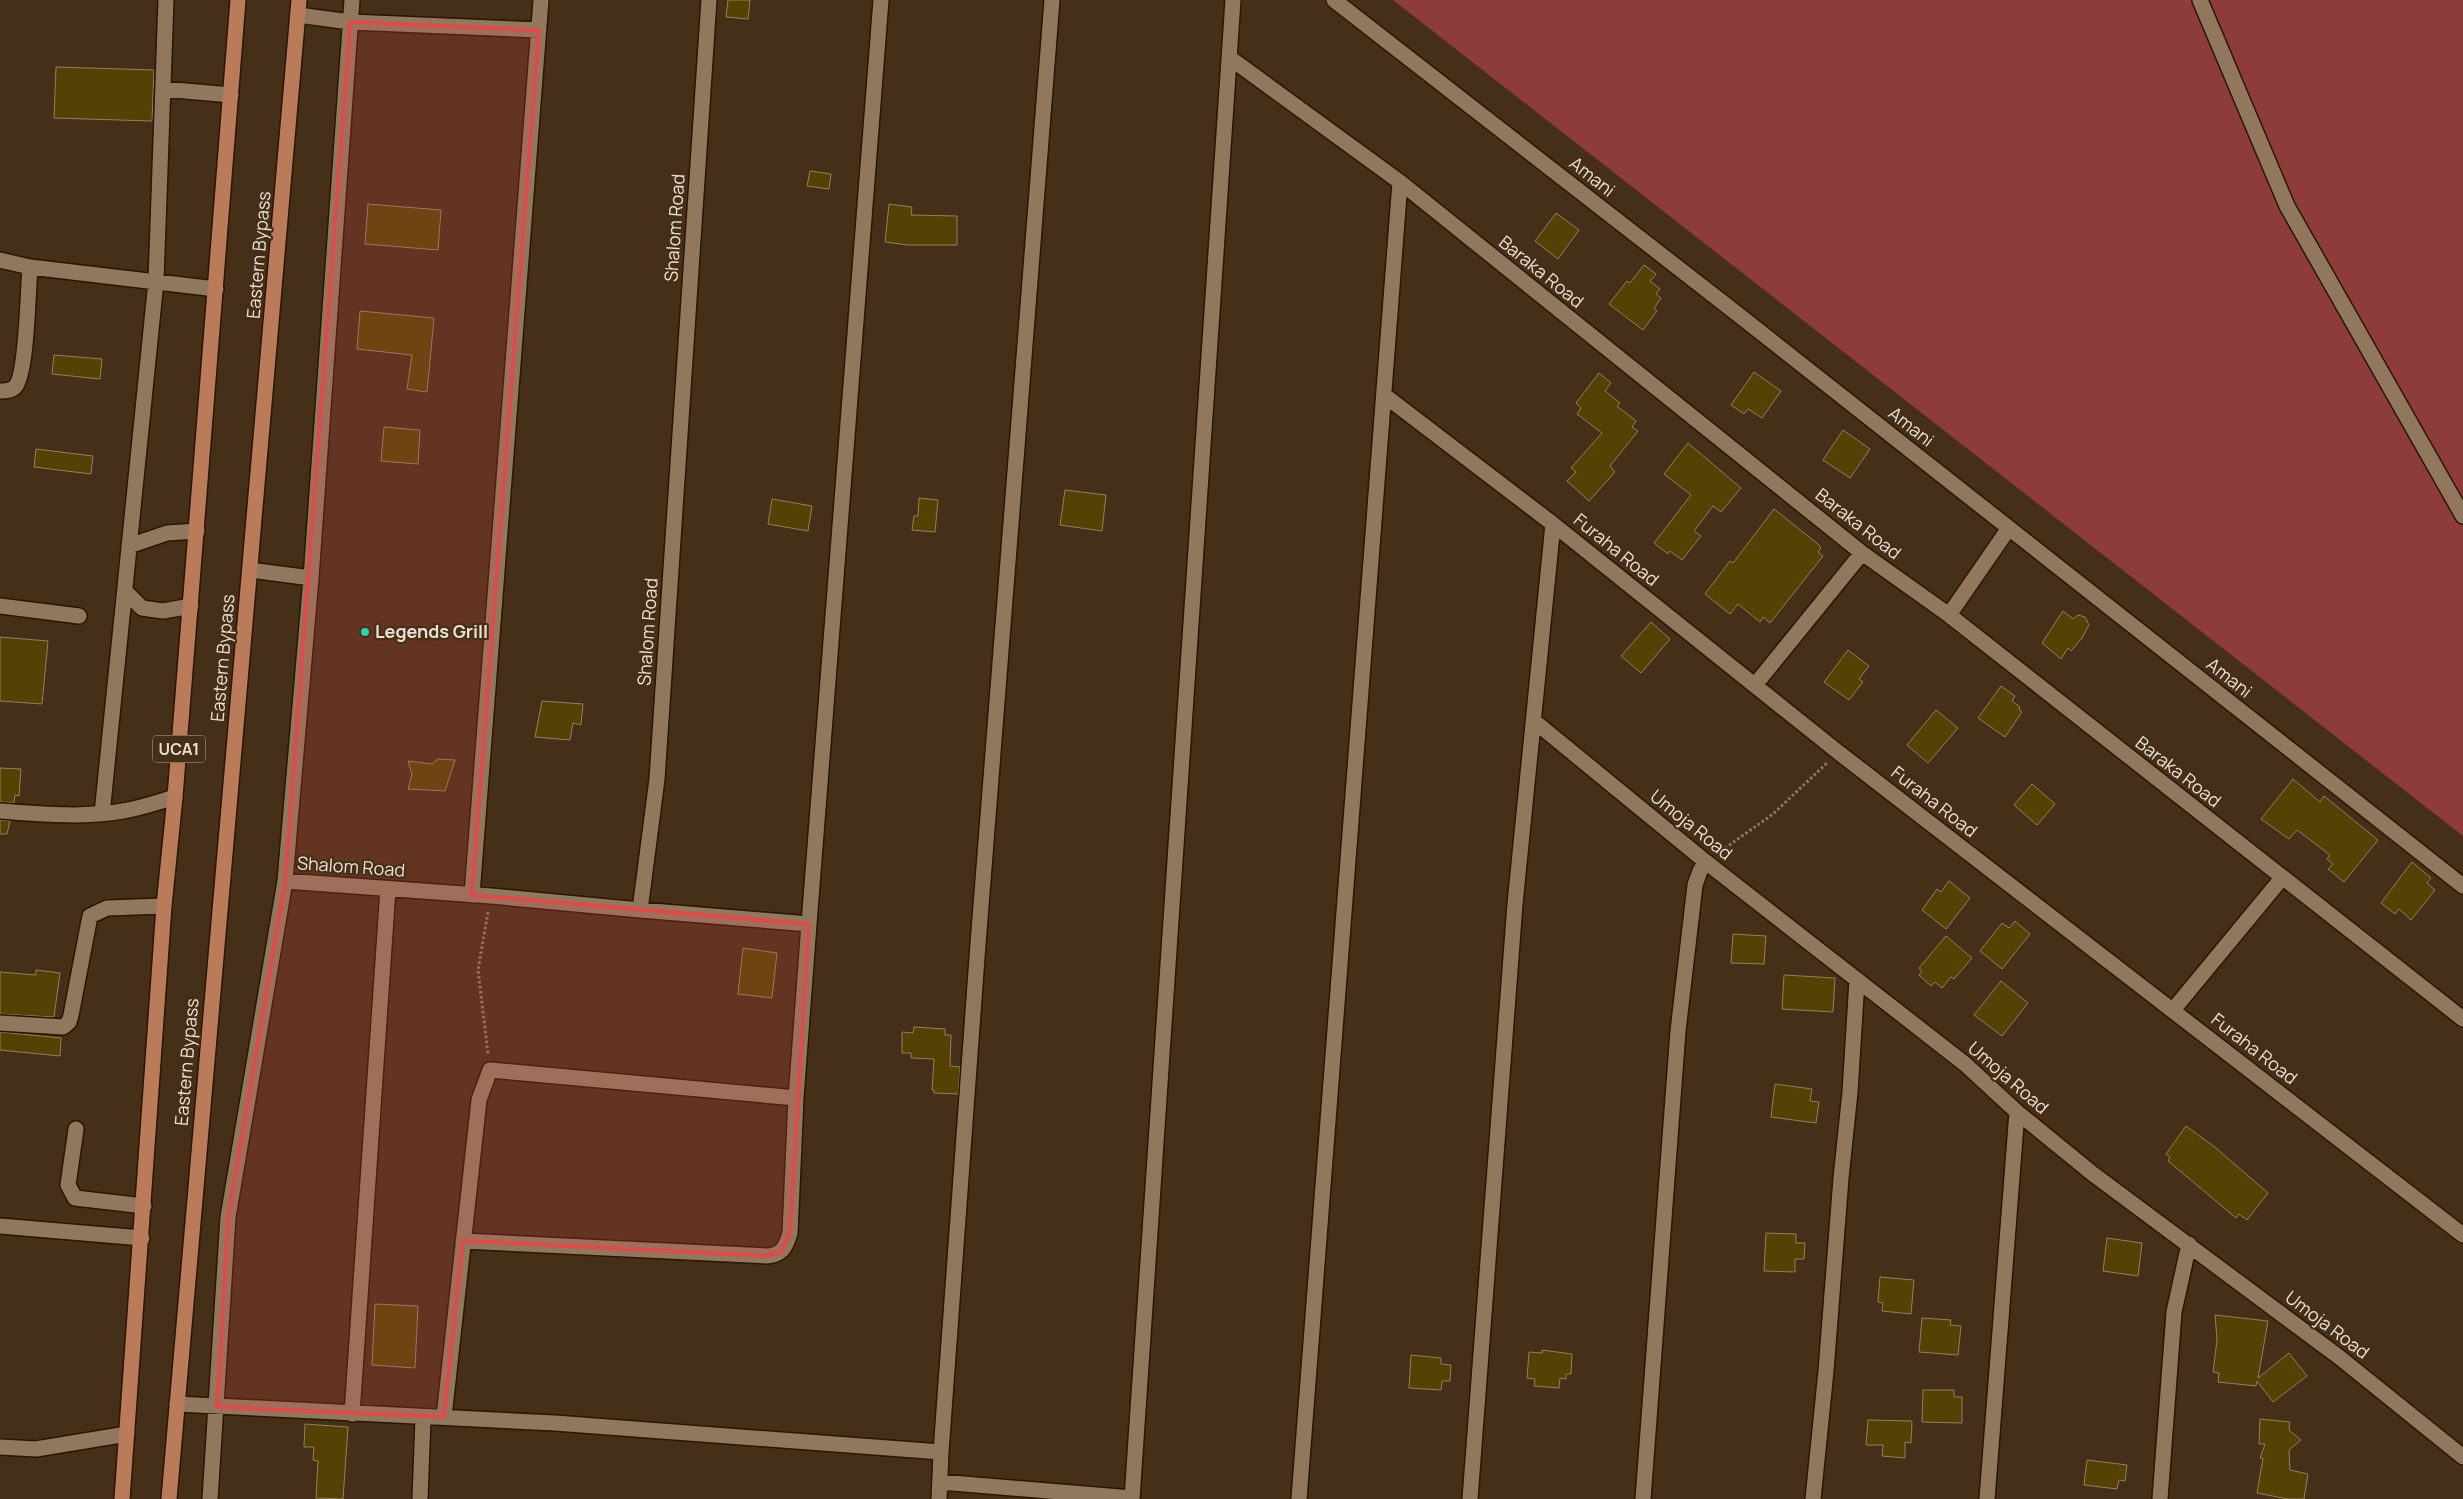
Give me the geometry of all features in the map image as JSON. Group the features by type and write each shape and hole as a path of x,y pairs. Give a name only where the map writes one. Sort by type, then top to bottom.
{"main road":[{"name":"Eastern Bypass","path":"122,1499 142,1238 164,906 176,797 238,0"},
{"name":"Eastern Bypass","path":"169,1499 298,7"}],"street":[{"path":"102,814 156,282 166,0"},
{"path":"210,1499 228,1217 285,881 311,578 352,0"},
{"path":"472,894 541,0"},
{"name":"Shalom Road","path":"285,881 472,894 640,910 657,779 709,0"},
{"path":"464,1240 775,1255 781,1252 786,1245 790,1233 796,1098 881,0"},
{"path":"939,1499 980,925 1052,0"},
{"path":"940,1482 1132,1498 1233,0"},
{"name":"Amani","path":"1334,0 2463,886"},
{"path":"2200,0 2287,206 2463,516"},
{"path":"298,7 350,22 539,30"},
{"name":"Baraka Road","path":"1230,58 1400,182 1862,553 1949,614 2463,1019"},
{"path":"163,89 231,95"},
{"path":"1299,1499 1400,182"},
{"path":"0,260 30,267 216,289"},
{"path":"0,391 9,391 15,386 23,364 30,267"},
{"name":"Furaha Road","path":"1384,395 1553,524 1838,752 2463,1235"},
{"path":"1470,1499 1515,904 1553,524"},
{"path":"1949,614 2009,528"},
{"path":"129,546 167,533 197,531"},
{"path":"1755,685 1862,553"},
{"path":"250,570 311,578"},
{"path":"125,591 142,608 163,611 191,606"},
{"path":"0,606 79,616"},
{"name":"Umoja Road","path":"1534,721 1706,862 1965,1064 2017,1112 2093,1174 2339,1357 2463,1457"},
{"path":"0,811 71,816 102,814 126,811 176,797"},
{"path":"1643,1499 1678,1031 1695,885 1700,871 1706,862"},
{"path":"2173,1010 2282,878"},
{"path":"352,1414 388,889"},
{"path":"0,1023 63,1027 71,1015 90,916 108,908 164,906"},
{"path":"640,910 809,924"},
{"path":"1813,1499 1827,1362 1841,1178 1850,1092 1857,980"},
{"path":"444,1417 478,1100 490,1070 796,1098"},
{"path":"1987,1499 2017,1112"},
{"path":"76,1129 68,1185 75,1198 144,1206"},
{"path":"0,1226 142,1238"},
{"path":"2160,1499 2174,1312 2189,1244"},
{"path":"177,1404 424,1418 444,1417 673,1431 941,1452"},
{"path":"420,1499 424,1418"},
{"path":"0,1447 36,1449 127,1434"}],"path":[{"path":"1706,862 1773,814 1838,752"},
{"path":"490,1070 478,970 491,896"}],"highlighted area":[{"path":"350,22 539,30 472,895 809,924 790,1233 781,1252 767,1256 463,1241 444,1417 217,1407 228,1217 285,881"}],"shaded area":[{"path":"1393,0 2463,0 2463,836"}],"building":[{"path":"728,0 750,0 748,19 726,17"},
{"path":"56,67 154,70 152,121 54,118"},
{"path":"810,171 831,174 829,189 807,186"},
{"path":"368,204 441,210 438,250 365,244"},
{"path":"889,204 912,207 911,215 957,216 957,245 908,245 885,242"},
{"path":"1556,213 1579,230 1558,259 1535,241"},
{"path":"1644,265 1656,274 1650,281 1660,289 1656,294 1661,298 1654,308 1657,311 1643,330 1609,304 1627,281 1630,283"},
{"path":"360,311 434,318 427,392 407,389 412,355 357,349"},
{"path":"54,355 102,359 100,379 52,374"},
{"path":"1754,372 1781,391 1762,418 1748,409 1744,414 1731,405"},
{"path":"1599,373 1611,383 1605,391 1620,403 1617,406 1636,421 1632,427 1638,431 1610,466 1615,472 1589,501 1567,481 1576,472 1571,468 1602,433 1577,414 1581,408 1576,403"},
{"path":"384,427 420,430 418,464 381,461"},
{"path":"1843,430 1870,449 1850,478 1823,460"},
{"path":"1688,443 1741,488 1721,512 1713,506 1694,531 1701,536 1682,560 1670,551 1668,554 1654,543 1691,495 1664,474"},
{"path":"36,449 93,456 91,474 34,467"},
{"path":"1065,490 1106,495 1102,531 1060,525"},
{"path":"919,498 938,500 935,532 912,530 914,516 918,516"},
{"path":"772,499 812,506 808,531 768,524"},
{"path":"1774,509 1818,544 1821,548 1818,552 1823,556 1770,623 1763,617 1760,622 1738,604 1730,614 1705,594 1730,561 1733,563"},
{"path":"2063,611 2073,619 2078,615 2085,617 2089,625 2082,638 2071,651 2068,648 2061,659 2042,643"},
{"path":"1651,622 1670,639 1641,673 1621,656"},
{"path":"0,637 48,641 42,704 0,701"},
{"path":"1848,650 1869,666 1859,679 1863,682 1849,700 1824,682"},
{"path":"2001,686 2015,696 2012,701 2020,707 2019,710 2022,712 2005,737 1978,718"},
{"path":"542,701 583,704 581,725 573,723 570,740 535,737"},
{"path":"1936,710 1958,728 1928,763 1907,745"},
{"path":"438,759 455,760 445,791 408,789 412,774 408,761 432,764"},
{"path":"0,768 21,769 19,796 15,795 14,803 0,802"},
{"path":"2293,779 2320,802 2324,796 2378,840 2344,882 2328,869 2333,864 2327,859 2330,855 2297,830 2289,839 2261,819"},
{"path":"2032,784 2055,804 2037,825 2014,805"},
{"path":"0,820 10,821 7,834 0,834"},
{"path":"2412,862 2431,878 2427,883 2435,890 2411,920 2399,909 2395,914 2381,903"},
{"path":"1949,881 1970,898 1946,929 1922,910 1937,889 1941,892"},
{"path":"2015,921 2030,934 2002,969 1980,951 2002,923 2009,928"},
{"path":"1733,934 1766,936 1764,964 1731,963"},
{"path":"1946,936 1972,958 1954,979 1951,977 1942,988 1935,982 1931,986 1919,975 1922,971 1919,968"},
{"path":"743,948 777,953 772,998 738,994"},
{"path":"36,970 60,973 54,1017 0,1014 0,972 36,975"},
{"path":"1784,975 1835,978 1833,1012 1782,1009"},
{"path":"2001,981 2028,1003 2002,1036 1974,1015"},
{"path":"914,1027 945,1029 945,1035 951,1035 950,1066 960,1067 958,1094 934,1093 934,1090 932,1090 934,1059 911,1058 911,1053 902,1053 902,1032 913,1033"},
{"path":"0,1032 61,1038 60,1056 0,1050"},
{"path":"1775,1084 1812,1089 1810,1101 1819,1102 1816,1123 1771,1117"},
{"path":"2186,1126 2216,1148 2268,1193 2247,1220 2239,1214 2236,1218 2168,1161 2170,1157 2166,1154"},
{"path":"1766,1233 1796,1234 1796,1243 1805,1243 1804,1259 1795,1259 1795,1272 1764,1271"},
{"path":"2107,1238 2142,1243 2138,1276 2103,1271"},
{"path":"1880,1277 1914,1280 1911,1314 1882,1311 1883,1303 1878,1302"},
{"path":"375,1304 418,1306 415,1368 372,1365"},
{"path":"2215,1315 2268,1321 2258,1378 2289,1353 2307,1376 2273,1402 2257,1381 2256,1386 2218,1382 2219,1373 2213,1372 2217,1340"},
{"path":"1922,1318 1951,1320 1950,1325 1961,1326 1958,1355 1919,1352"},
{"path":"1542,1350 1572,1354 1571,1374 1566,1374 1566,1379 1560,1378 1559,1388 1534,1386 1535,1379 1527,1378 1529,1352 1542,1353"},
{"path":"1411,1355 1441,1358 1441,1364 1451,1365 1450,1381 1442,1381 1441,1390 1409,1388"},
{"path":"1923,1390 1954,1390 1954,1397 1962,1397 1962,1423 1922,1422"},
{"path":"2260,1419 2290,1422 2289,1430 2301,1440 2289,1450 2290,1470 2308,1474 2304,1499 2288,1499 2257,1493 2263,1458 2260,1458 2265,1444 2259,1444"},
{"path":"1868,1420 1912,1421 1911,1443 1905,1442 1905,1458 1882,1456 1883,1445 1866,1445"},
{"path":"305,1424 348,1427 343,1499 316,1498 318,1461 313,1460 314,1447 304,1447"},
{"path":"2087,1460 2127,1465 2125,1481 2119,1480 2117,1489 2084,1485"}],"place":[{"name":"Legends Grill","path":"365,632"}]}
